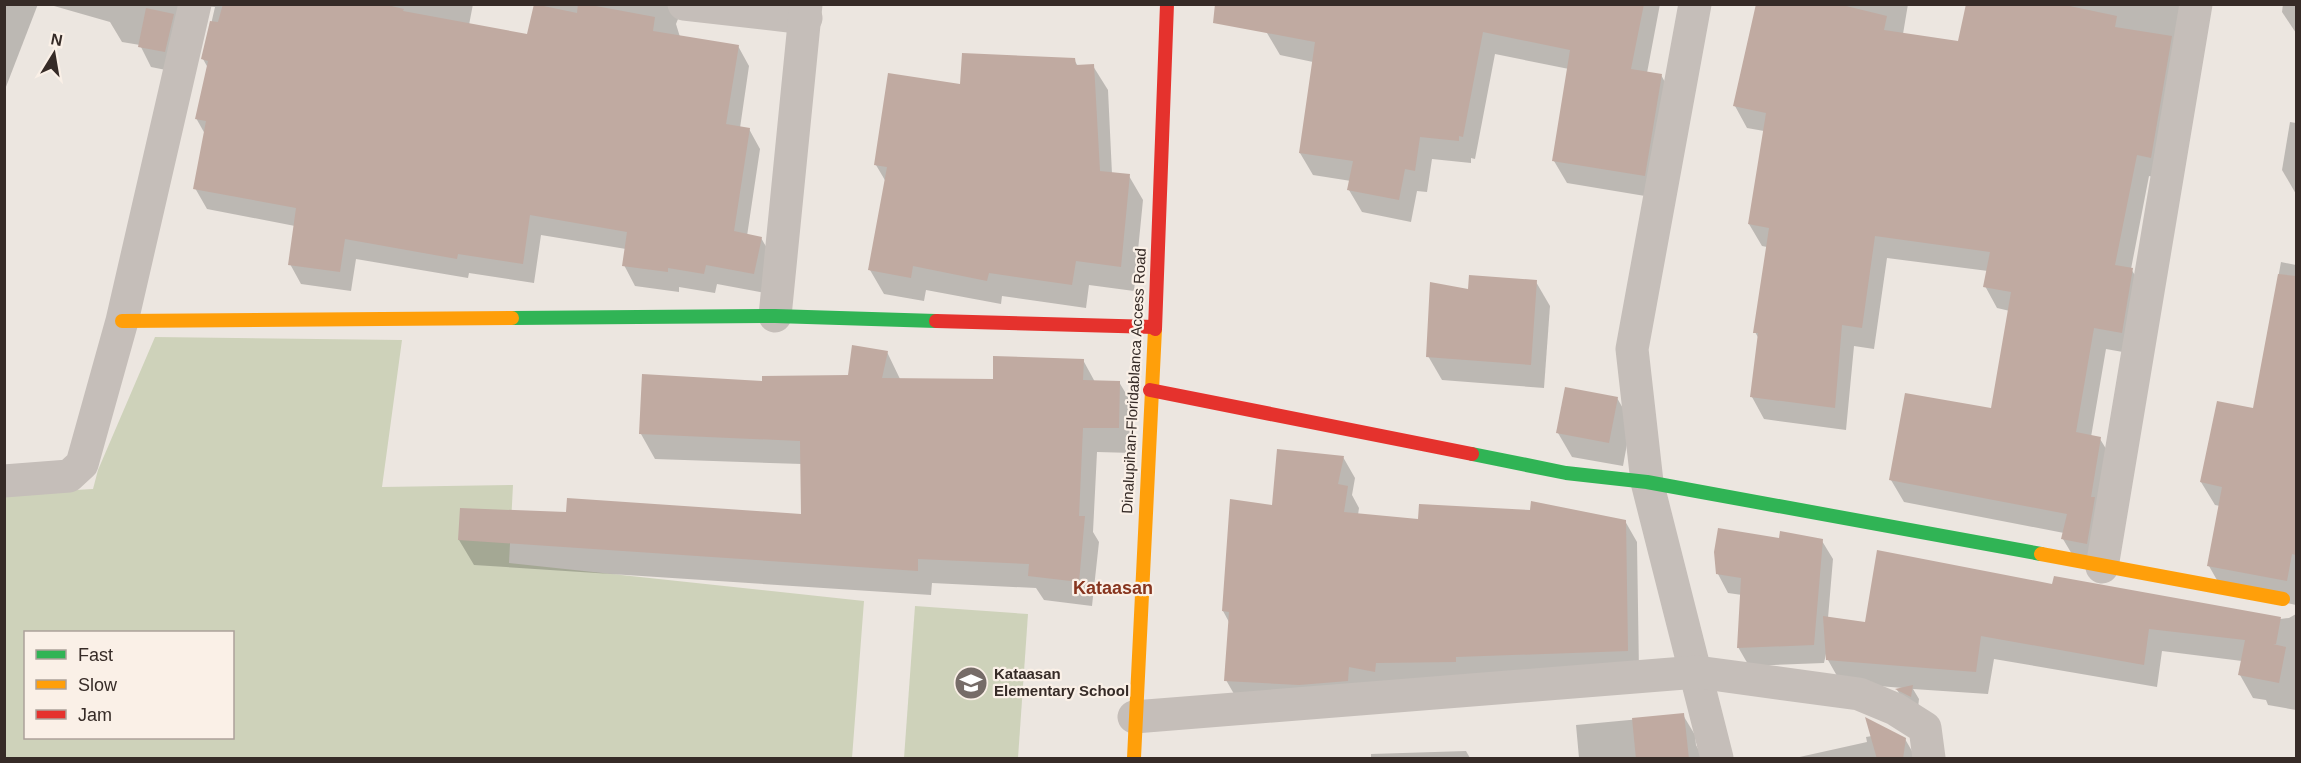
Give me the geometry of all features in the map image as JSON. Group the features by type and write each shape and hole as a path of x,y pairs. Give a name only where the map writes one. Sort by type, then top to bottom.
{"street":[{"path":"4,481 69,477 82,464 122,321 195,4"},
{"path":"684,4 806,11 775,316"},
{"name":"Dinalupihan-Floridablanca Access Road","path":"1134,759 1134,717 1155,327 1167,4"},
{"path":"1695,4 1632,349 1647,482 1697,672 1717,759"},
{"path":"2102,567 2196,4"},
{"path":"122,321 775,316 1155,327"},
{"path":"1150,390 1566,473 1647,482 2283,599"},
{"path":"1134,717 1697,672 1859,694 1895,709 1925,728 1929,759"}],"green space":[{"path":"155,337 402,340 382,487 513,485 509,563 864,601 852,758 5,758 5,494 93,489 98,470"},
{"path":"915,606 1028,614 1018,758 904,758"}],"building":[{"path":"223,4 383,4 404,9 403,11 527,34 534,4 577,13 578,4 585,4 655,17 653,31 739,45 726,124 750,128 734,231 762,237 754,274 706,265 704,274 668,268 668,272 622,266 627,232 530,215 523,264 458,254 457,259 345,239 340,272 288,265 296,208 193,189 206,121 195,119 208,61 201,59 210,21 218,22"},
{"path":"1215,4 1644,4 1631,69 1662,74 1645,176 1552,161 1570,50 1483,32 1463,137 1459,136 1459,141 1420,137 1415,171 1405,169 1399,200 1347,190 1353,161 1299,153 1315,42 1213,23"},
{"path":"1756,4 1838,4 1887,16 1884,30 1958,41 1966,4 2060,4 2117,16 2115,27 2172,36 2151,158 2137,155 2115,265 2133,268 2122,333 2094,328 2076,432 2101,437 2091,497 2095,497 2087,544 2061,539 2067,514 1889,480 1905,393 1991,408 2011,292 1983,287 1990,252 1875,236 1862,328 1842,325 1835,408 1750,397 1758,333 1753,333 1769,228 1748,224 1766,113 1733,106"},
{"path":"146,8 174,14 165,52 138,47"},
{"path":"962,53 1075,58 1076,65 1094,64 1100,171 1130,174 1121,267 1076,261 1072,285 989,273 987,281 913,266 911,278 868,270 887,167 874,165 888,73 960,84"},
{"path":"2278,274 2296,276 2296,555 2292,554 2287,581 2207,566 2222,487 2200,482 2217,401 2253,408"},
{"path":"1469,275 1537,280 1531,365 1426,357 1430,282 1468,289"},
{"path":"852,345 888,351 882,378 993,379 993,356 1084,359 1083,380 1120,381 1119,428 1083,428 1079,516 1085,516 1079,582 1028,576 1029,564 918,559 918,571 458,540 460,508 566,512 567,498 801,514 800,441 639,434 642,374 762,381 762,376 848,375"},
{"path":"1565,387 1618,397 1609,443 1556,433"},
{"path":"1277,449 1344,456 1338,484 1348,486 1344,512 1418,519 1419,504 1530,510 1531,501 1626,520 1628,651 1456,657 1456,662 1376,663 1375,672 1349,667 1348,681 1299,685 1224,681 1229,612 1222,611 1230,499 1272,505"},
{"path":"1718,528 1779,538 1780,531 1823,539 1814,645 1737,648 1741,578 1716,574 1714,552"},
{"path":"1877,550 2052,584 2054,576 2281,617 2276,644 2273,644 2286,647 2279,683 2238,675 2245,640 2149,629 2144,665 1981,636 1976,672 1826,660 1823,616 1865,622"},
{"path":"1913,685 1911,697 1895,689"},
{"path":"1684,713 1689,759 1636,759 1632,718"},
{"path":"1865,717 1906,738 1903,759 1877,759"}],"traffic: fast":[{"path":"512,318 775,316 936,321"},
{"path":"1472,454 1566,473 1647,482 2041,554"}],"traffic: slow":[{"path":"122,321 512,318"},
{"path":"1134,758 1155,329"},
{"path":"2041,554 2283,599"}],"traffic: jam":[{"path":"1155,329 1167,4"},
{"path":"936,321 1155,327"},
{"path":"1150,390 1472,454"}],"place":[{"name":"Kataasan Elementary School","path":"971,683"}],"district":[{"name":"Kataasan","path":"1113,588"}]}
